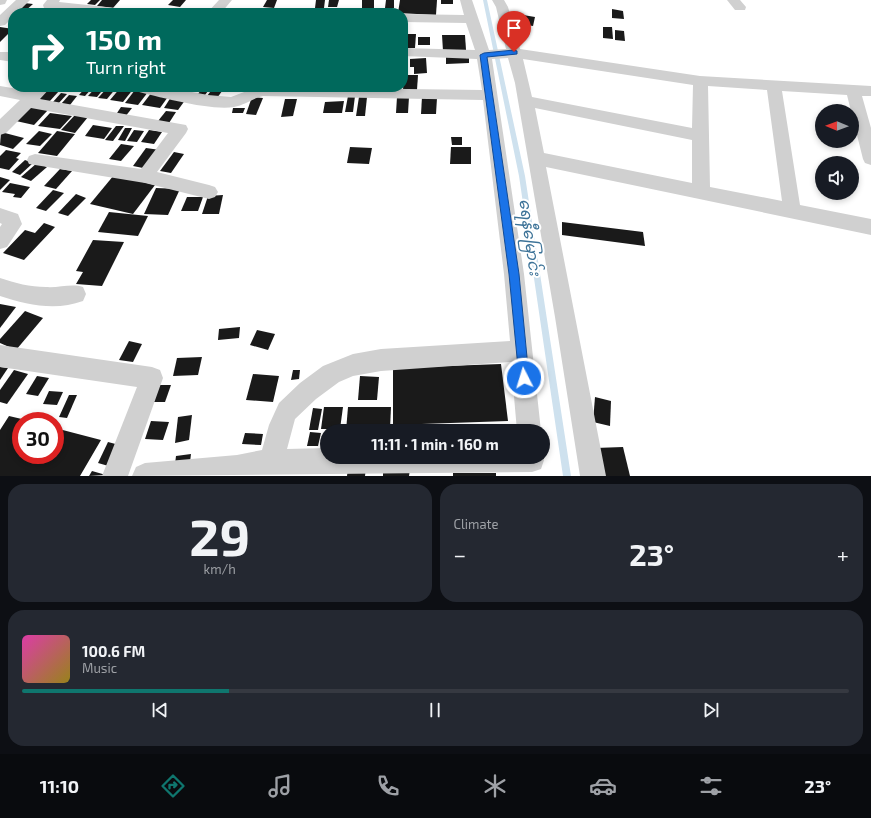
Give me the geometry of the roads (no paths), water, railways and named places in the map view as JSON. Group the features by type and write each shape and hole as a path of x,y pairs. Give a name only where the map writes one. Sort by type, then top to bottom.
{"street":[{"path":"16,8 24,0"},
{"path":"30,0 90,8"},
{"path":"119,8 126,0"},
{"path":"219,8 226,0"},
{"path":"466,0 486,55 514,274 528,424"},
{"path":"498,0 502,7 512,53 525,101 566,317 594,476"},
{"path":"0,23 8,15"},
{"path":"408,18 473,19"},
{"path":"408,52 486,55 512,53 700,81 871,91"},
{"path":"700,81 701,192"},
{"path":"774,85 792,211"},
{"path":"853,89 871,159"},
{"path":"0,92 35,95 180,129 145,176"},
{"path":"167,92 230,102 244,99 256,92"},
{"path":"379,92 490,95"},
{"path":"0,129 35,95"},
{"path":"525,101 701,136"},
{"path":"535,158 871,227"},
{"path":"35,160 145,176 209,192"},
{"path":"0,215 11,219 13,224 0,241"},
{"path":"0,287 40,297 61,297 76,294"},
{"path":"270,469 281,425 288,411 308,391 330,374 353,365 381,360 522,351"},
{"path":"0,356 152,378 115,476"},
{"path":"145,476 237,467 270,469 532,464"}],"waterway":[{"name":"ရေနီမြောင်း","path":"485,0 522,176 567,476"}]}
